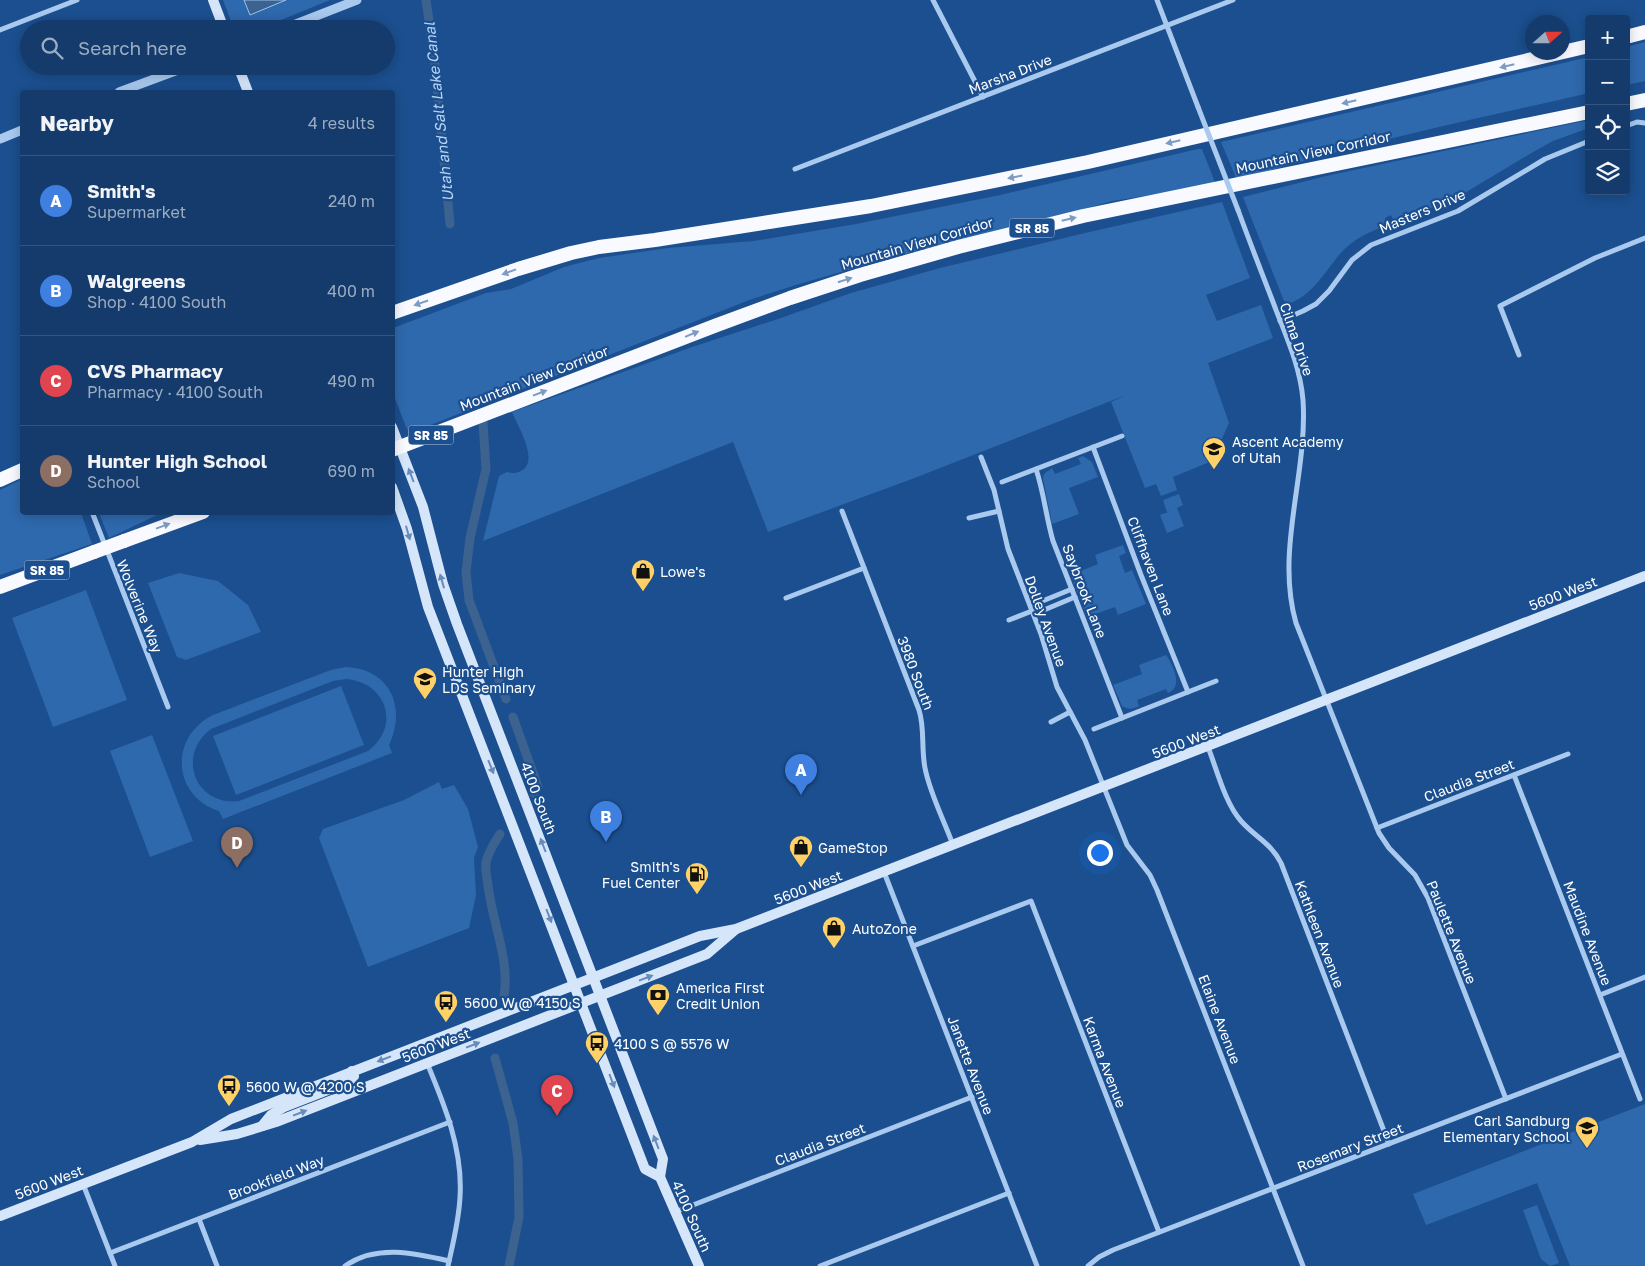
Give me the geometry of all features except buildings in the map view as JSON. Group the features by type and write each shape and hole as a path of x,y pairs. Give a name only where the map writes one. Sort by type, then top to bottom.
{"highway":[{"path":"1630,36 1645,32"},
{"path":"395,312 544,260 599,247 871,206 1012,178 1585,47"},
{"path":"1630,103 1645,100"},
{"name":"Mountain View Corridor","path":"396,449 790,298 860,275 958,247 1129,206 1585,113"},
{"path":"0,480 20,471"},
{"name":"SR 85","path":"0,588 195,515"}],"main road":[{"path":"212,0 220,20"},
{"path":"241,75 247,90"},
{"name":"4100 South","path":"396,449 423,507 443,584 457,624 663,1159 660,1177 699,1266"},
{"name":"4100 South","path":"395,495 407,529 428,607 646,1169 660,1177"},
{"name":"5600 West","path":"0,1216 192,1142 231,1119 575,984 700,936 736,929 1645,576"},
{"name":"5600 West","path":"192,1142 237,1134 262,1127 600,996 707,954 736,929"},
{"path":"262,1127 271,1115 284,1107 348,1082 354,1076 352,1071"}],"street":[{"path":"26,20 77,0"},
{"path":"306,20 357,0"},
{"path":"933,0 983,97"},
{"name":"Cilma Drive","path":"1157,0 1296,364 1303,400 1302,437 1290,557 1291,599 1299,631 1327,700"},
{"name":"Marsha Drive","path":"795,169 1233,0"},
{"path":"0,30 20,22"},
{"path":"124,90 165,75"},
{"path":"1630,125 1637,122 1645,123"},
{"path":"0,139 20,131"},
{"name":"Masters Drive","path":"1280,321 1316,304 1329,291 1352,260 1371,245 1458,211 1546,159 1585,143"},
{"path":"1519,355 1500,306 1596,258 1645,238"},
{"path":"1002,482 1122,436"},
{"name":"Cliffhaven Lane","path":"1093,447 1188,692"},
{"name":"Dolley Avenue","path":"981,458 994,490 1011,559 1044,640 1055,680 1085,740 1104,787"},
{"name":"Saybrook Lane","path":"1036,469 1043,491 1051,535 1122,718"},
{"name":"3980 South","path":"842,511 919,710 923,722 923,754 926,775 954,845"},
{"path":"969,518 999,511"},
{"name":"Wolverine Way","path":"93,515 168,707"},
{"path":"786,598 864,568"},
{"path":"1009,620 1032,610 1040,602 1072,589"},
{"path":"1032,610 1044,610 1075,597"},
{"path":"1094,729 1216,681"},
{"name":"Paulette Avenue","path":"1327,700 1377,828 1386,844 1415,875 1428,898 1506,1099"},
{"path":"1051,722 1070,712"},
{"name":"Kathleen Avenue","path":"1208,747 1237,816 1247,828 1270,847 1281,863 1389,1144"},
{"name":"Claudia Street","path":"1377,828 1568,754"},
{"name":"Maudine Avenue","path":"1514,775 1640,1099"},
{"name":"Elaine Avenue","path":"1104,787 1127,845 1150,875 1158,890 1303,1266"},
{"name":"Janette Avenue","path":"884,872 1037,1266"},
{"name":"Karma Avenue","path":"913,946 1031,901 1159,1232"},
{"path":"1600,995 1645,977"},
{"name":"Rosemary Street","path":"1088,1266 1109,1252 1159,1232 1622,1054"},
{"path":"345,1266 366,1256 392,1252 415,1253 449,1263 459,1210 460,1186 457,1147 450,1122 427,1063"},
{"name":"Claudia Street","path":"676,1212 972,1097"},
{"name":"Brookfield Way","path":"110,1254 450,1122"},
{"path":"83,1184 114,1266"},
{"path":"820,1266 1009,1193"},
{"path":"199,1219 217,1266"}],"shaded area":[{"path":"223,0 330,0 281,20 231,20"},
{"path":"244,0 286,0 250,15"},
{"path":"1645,42 1645,81 1630,84 1630,60 1630,46"},
{"path":"1585,58 1585,94 1368,144 1237,180 1221,142"},
{"path":"1585,121 1585,129 1553,141 1446,202 1394,222 1391,215 1385,218 1387,225 1368,233 1350,244 1306,294 1291,303 1284,301 1243,197 1326,176"},
{"path":"1198,149 1202,149 1216,185 1112,201 1024,226 897,256 799,284 752,299 410,433 395,398 395,327 486,293 511,289 564,267 599,258 668,248 754,241 856,224 1000,195"},
{"path":"1222,202 1250,278 1206,295 1217,321 1261,305 1273,338 1208,363 1229,423 1212,461 1173,477 1177,490 1161,496 1156,484 1145,488 1111,402 1126,395 912,479 768,532 733,442 483,541 499,476 507,472 521,471 528,463 525,441 512,412 695,346 851,293 940,268"},
{"path":"1083,456 1092,462 1098,477 1069,488 1079,514 1052,524 1043,478 1044,474 1052,468 1055,474 1081,464 1078,458"},
{"path":"20,480 20,515 82,515 92,544 0,575 0,490"},
{"path":"1179,494 1183,505 1177,508 1184,526 1167,533 1160,515 1171,511 1167,512 1163,500"},
{"path":"100,515 157,515 109,538"},
{"path":"1123,545 1126,553 1119,556 1125,573 1132,570 1146,604 1118,615 1115,607 1087,617 1071,575 1098,564 1095,555"},
{"path":"179,573 218,581 248,605 261,632 186,660 177,657 148,583"},
{"path":"86,590 127,700 53,727 12,618"},
{"path":"1166,655 1172,664 1176,676 1173,690 1168,693 1166,689 1137,700 1139,706 1135,708 1129,709 1122,706 1113,685 1142,674 1139,665"},
{"path":"346,667 361,669 374,675 391,692 395,704 396,717 389,745 392,753 223,819 219,811 203,803 192,793 185,780 182,766 183,751 189,737 199,725 213,715 331,670","holes":["346,679 360,682 371,688 380,697 385,707 384,730 378,741 368,751 239,801 224,800 211,796 195,777 193,765 194,752 200,740 211,729 333,681"]},
{"path":"341,686 364,745 236,795 213,736"},
{"path":"152,735 193,841 150,857 110,751"},
{"path":"439,782 442,789 454,785 468,809 478,847 474,858 476,895 469,928 368,967 319,838 323,829 404,800"},
{"path":"1645,1104 1645,1266 1570,1266 1537,1183 1426,1225 1413,1194"},
{"path":"1537,1205 1559,1263 1550,1266 1541,1259 1523,1210"}],"waterway":[{"name":"Utah and Salt Lake Canal","path":"426,0 434,55 450,224"},
{"name":"Utah and Salt Lake Canal","path":"483,423 486,469 470,538 466,572 469,600 506,699"},
{"name":"Utah and Salt Lake Canal","path":"513,717 538,787 534,793"},
{"name":"Utah and Salt Lake Canal","path":"500,834 489,854 486,868 490,899 505,968 504,996"},
{"name":"Utah and Salt Lake Canal","path":"495,1058 513,1123 518,1159 519,1217 509,1266"}],"place":[{"name":"Ascent Academy of Utah","path":"1214,470"},
{"name":"Lowe's","path":"643,592"},
{"name":"Hunter High LDS Seminary","path":"425,700"},
{"name":"Smith's","path":"801,795"},
{"name":"Walgreens","path":"606,842"},
{"name":"Hunter High School","path":"237,868"},
{"name":"GameStop","path":"801,868"},
{"name":"Smith's Fuel Center","path":"697,895"},
{"name":"AutoZone","path":"834,949"},
{"name":"America First Credit Union","path":"658,1016"},
{"name":"5600 W @ 4150 S","path":"446,1023"},
{"name":"4100 S @ 5576 W","path":"597,1064"},
{"name":"5600 W @ 4200 S","path":"229,1107"},
{"name":"CVS Pharmacy","path":"557,1116"},
{"name":"Carl Sandburg Elementary School","path":"1587,1149"}]}
